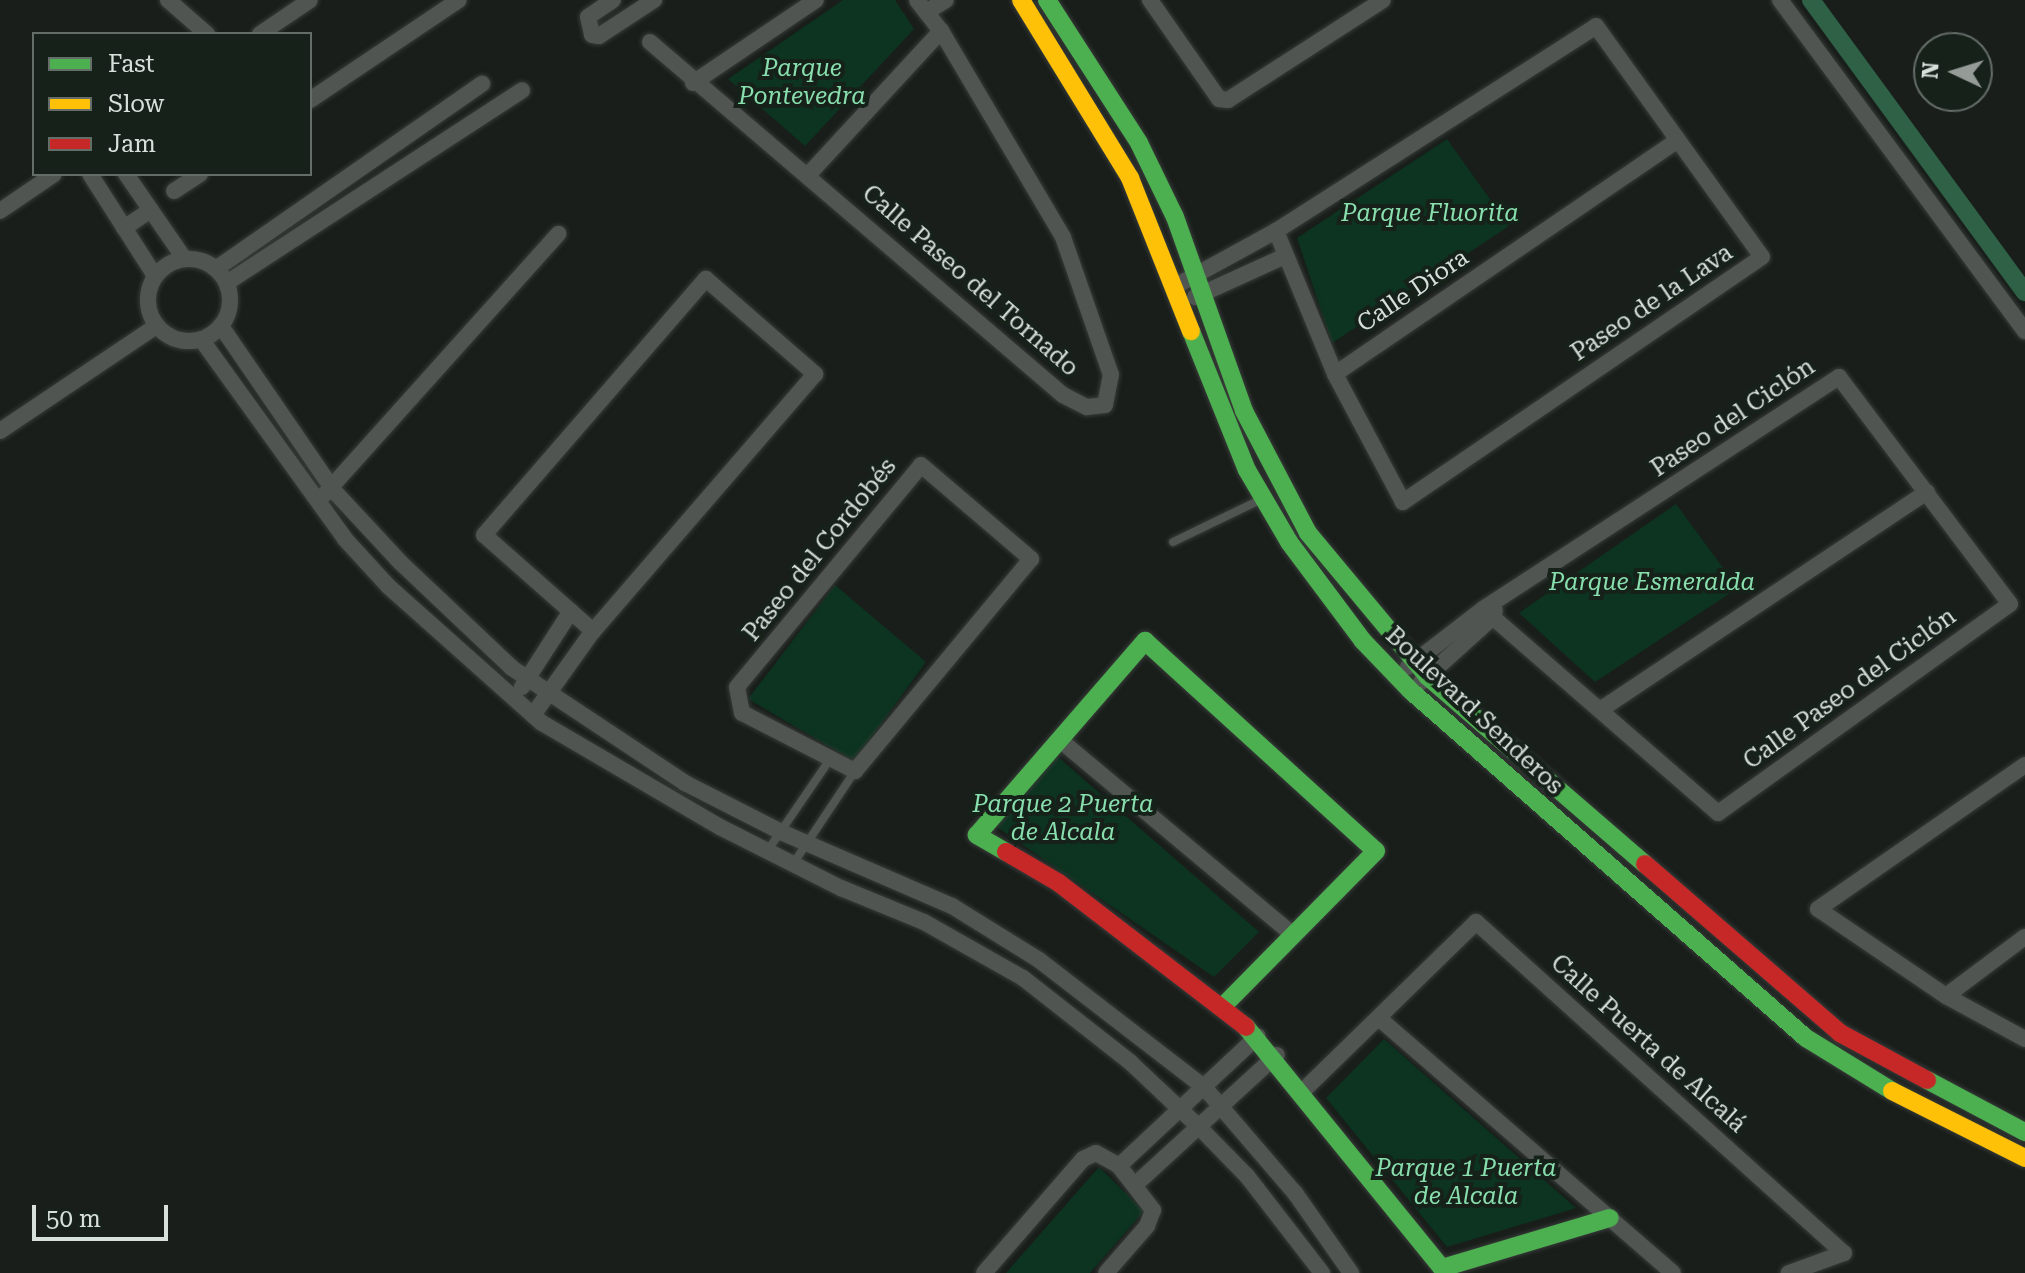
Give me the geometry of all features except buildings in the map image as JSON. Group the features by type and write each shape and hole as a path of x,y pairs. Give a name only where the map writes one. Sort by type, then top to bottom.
{"main road":[{"name":"Boulevard Senderos","path":"1021,0 1130,178 1229,433 1262,498 1325,594 1363,641 1411,691 1836,1059 2018,1154"},
{"name":"Boulevard Senderos","path":"1047,0 1139,143 1200,284 1244,411 1281,488 1308,533 1382,628 1420,670 1851,1040 2024,1129"},
{"path":"1363,641 1382,628"},
{"path":"1224,1005 1376,851 1145,641 977,835 1059,883 1224,1005 1258,1036 1305,1089 1442,1268 1610,1218"},
{"path":"1733,972 1750,955"}],"street":[{"path":"168,0 205,32"},
{"path":"263,32 310,0"},
{"path":"312,99 459,0"},
{"path":"613,0 588,17 592,35 599,36 654,0"},
{"path":"693,83 816,0"},
{"name":"Calle Paseo del Tornado","path":"650,42 693,83 809,174 1063,395 1087,407 1105,405 1111,375 1063,237 941,31 921,6 946,0"},
{"path":"1150,0 1219,99 1228,100 1383,0"},
{"path":"1780,0 2025,331"},
{"name":"Paseo de la Lava","path":"1200,284 1276,231 1596,26 1762,257 1403,502 1335,374 1276,231"},
{"path":"809,174 941,31"},
{"path":"217,268 482,84"},
{"path":"228,282 522,90"},
{"name":"Calle Diora","path":"1335,374 1678,140"},
{"path":"0,211 51,176"},
{"path":"91,176 155,276"},
{"path":"127,176 184,258 217,268 228,282 231,302 221,326 201,339 172,338 156,326 148,301 155,276 184,258"},
{"path":"174,191 197,176"},
{"path":"124,228 151,210"},
{"path":"316,503 558,234"},
{"name":"Paseo de la Lava","path":"1177,295 1200,284 1285,256"},
{"path":"533,715 593,631 815,374 706,279 484,535 593,631"},
{"path":"0,431 156,326"},
{"path":"221,326 331,487 412,574 527,679 685,783 781,832 952,906 1073,985 1204,1087 1295,1193 1351,1273"},
{"path":"201,339 316,503 388,586 514,700 636,782 793,865 924,922 1023,978 1199,1127 1247,1176 1322,1273"},
{"name":"Paseo del Ciclón","path":"1396,676 1420,670 1491,610 1839,377 2010,604"},
{"name":"Paseo del Cordobés","path":"921,465 1031,559 855,771 742,713 737,687 921,465"},
{"path":"1491,610 1600,710 1927,492"},
{"name":"Calle Paseo del Ciclón","path":"1600,710 1718,813 2010,604"},
{"path":"514,700 571,611"},
{"name":"Paseo del Ciclón","path":"1411,691 1420,670"},
{"path":"1060,740 1293,935"},
{"path":"2025,765 1818,909 1946,996 2025,1039"},
{"name":"Calle Puerta de Alcalá","path":"1305,1089 1381,1020 1476,922 1844,1253 1789,1273"},
{"path":"1946,996 2025,937"},
{"path":"1381,1020 1673,1273"},
{"path":"1119,1166 1258,1036"},
{"path":"1136,1184 1277,1055"},
{"path":"2018,1154 2024,1129"},
{"path":"984,1273 1083,1159 1102,1154 1119,1166 1151,1204 1151,1219 1106,1273"}],"lane":[{"path":"1173,542 1281,488"},
{"path":"767,852 831,758"},
{"path":"793,865 855,771"}],"green space":[{"name":"Parque Pontevedra","path":"843,0 895,0 914,29 805,146 728,79"},
{"name":"Parque Fluorita","path":"1447,139 1509,226 1332,343 1297,238"},
{"name":"Parque Esmeralda","path":"1676,504 1738,588 1595,682 1519,613"},
{"path":"835,585 926,662 854,761 748,699"},
{"name":"Parque 2 Puerta de Alcala","path":"1057,756 1259,932 1214,977 994,825"},
{"name":"Parque 1 Puerta de Alcala","path":"1384,1039 1576,1208 1447,1247 1326,1098"},
{"path":"1099,1167 1144,1211 1090,1273 1006,1273"}],"waterway":[{"path":"1811,0 2025,292"}],"traffic: fast":[{"path":"1047,0 1139,143 1175,217 1244,411 1308,533 1427,676 1645,864"},
{"path":"1191,331 1247,470 1289,542 1363,641 1411,691 1806,1038 1892,1091"},
{"path":"1006,852 977,835 1145,641 1376,851 1224,1005"},
{"path":"1246,1027 1442,1268 1610,1218"},
{"path":"1927,1080 2025,1132"}],"traffic: slow":[{"path":"1021,0 1130,178 1191,331"},
{"path":"1892,1091 2025,1158"}],"traffic: jam":[{"path":"1006,852 1059,883 1246,1027"},
{"path":"1645,864 1840,1033 1927,1080"}]}
